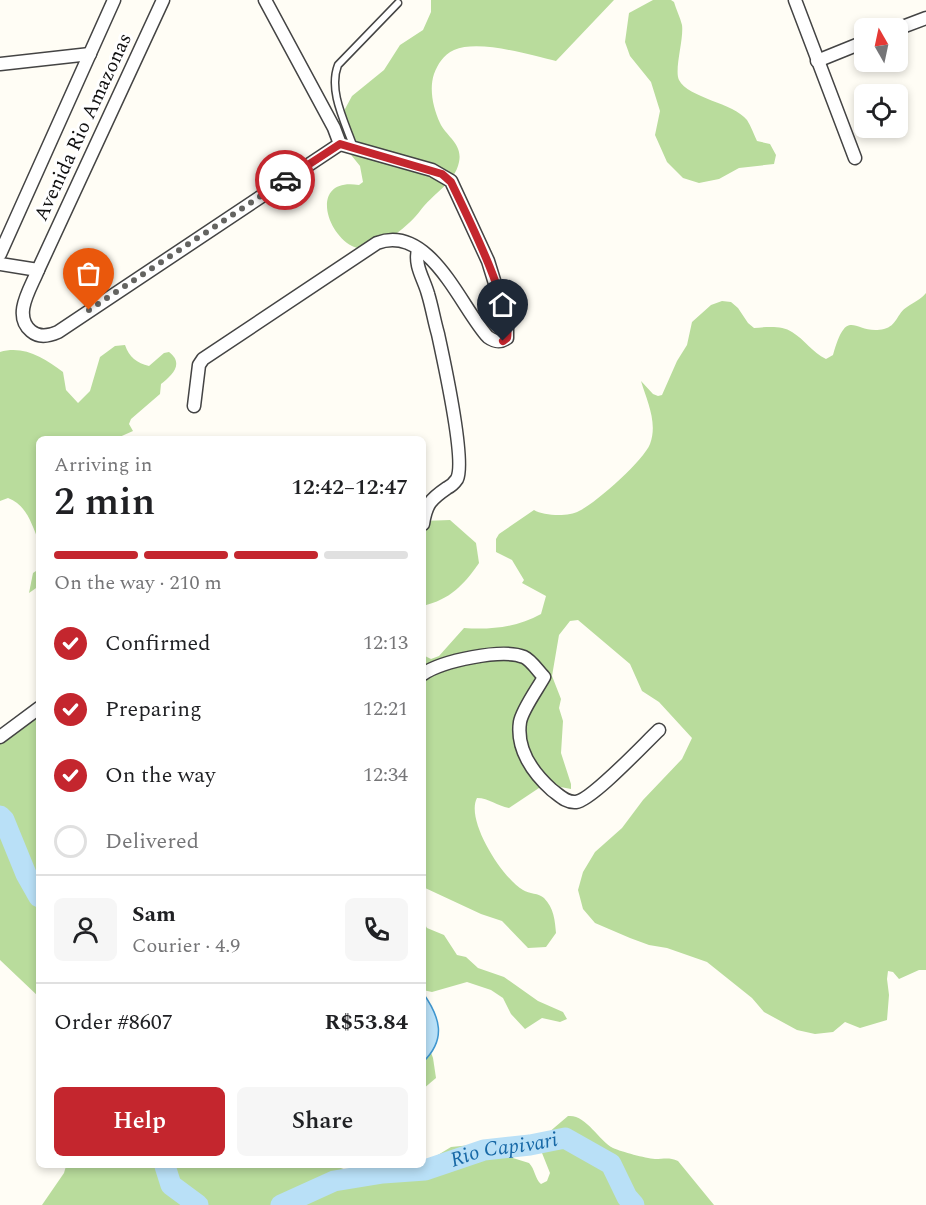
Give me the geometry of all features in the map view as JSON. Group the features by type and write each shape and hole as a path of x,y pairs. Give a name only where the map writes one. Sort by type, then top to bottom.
{"street":[{"name":"Avenida Rio Amazonas","path":"0,254 114,0"},
{"name":"Avenida Rio Amazonas","path":"163,0 22,309 22,316 30,331 42,336 58,332 340,144"},
{"path":"194,406 199,365 203,359 377,243 385,240 407,243 430,259 454,286 488,337 498,341 507,338 507,322 488,261 451,182 442,174 340,144 334,128 265,0"},
{"path":"795,0 855,158"},
{"path":"908,25 926,18"},
{"path":"817,61 854,46"},
{"path":"0,64 90,54"},
{"path":"418,250 417,265 428,292 439,340 453,414 459,464 458,478 426,507"},
{"path":"0,264 38,270"},
{"path":"426,673 475,657 505,653 526,657 544,677 520,721 521,742 525,757 543,782 564,799 575,802 590,795 659,730"},
{"path":"0,737 36,710"}],"lane":[{"path":"354,148 334,87 334,75 338,65 398,3"}],"green space":[{"path":"431,0 614,0 556,61 505,49 477,46 454,50 444,57 434,74 432,98 440,123 459,150 457,169 448,182 399,232 370,247 352,246 342,239 335,229 329,218 327,207 328,197 334,189 344,185 359,185 363,182 360,166 339,140 338,122 352,96 384,70 400,45 423,30 431,12"},
{"path":"653,0 674,2 682,25 679,80 684,86 701,96 741,114 747,120 757,141 770,144 776,155 774,164 739,168 719,179 699,183 683,178 667,162 655,135 660,111 651,82 630,56 625,42 629,13"},
{"path":"926,293 926,970 919,970 899,979 893,972 888,971 887,1020 860,1028 845,1022 833,1032 815,1034 797,1030 764,1012 752,998 707,962 630,938 595,923 583,909 578,890 583,872 595,852 622,828 643,800 682,759 692,738 659,702 642,691 630,664 578,620 570,621 559,635 552,676 561,699 559,708 563,721 561,753 571,789 545,784 509,808 477,798 475,808 481,834 496,862 515,884 525,891 542,896 550,906 556,933 546,947 528,948 502,921 481,914 426,888 426,656 431,659 439,656 464,628 504,627 541,614 546,596 522,583 524,580 512,560 496,552 496,539 499,534 534,510 556,515 579,511 607,491 639,460 650,444 653,428 651,412 641,381 653,394 662,395 687,345 692,322 711,305 722,301 731,302 754,328 784,328 797,335 826,359 833,355 838,339 848,326 874,330 884,329"},
{"path":"125,345 134,359 149,366 164,353 169,352 176,361 175,370 161,384 160,394 131,419 129,424 133,431 122,436 36,436 36,535 28,516 20,505 8,498 0,501 0,352 17,350 33,354 49,362 63,372 66,390 78,403 90,391 100,357 115,346"},
{"path":"450,520 476,543 479,563 455,590 441,600 426,605 426,521"},
{"path":"36,571 36,588 29,593 33,573"},
{"path":"36,715 36,994 0,960 0,744 9,739 20,724"},
{"path":"426,926 444,935 457,955 466,957 478,968 504,977 538,1001 563,1012 567,1019 560,1022 542,1018 525,1029 511,1014 503,998 491,990 467,982 432,992 426,991"},
{"path":"426,1042 433,1058 436,1078 426,1086"},
{"path":"568,1116 574,1116 586,1123 613,1148 655,1159 678,1161 714,1205 42,1205 65,1168 341,1168 364,1176 393,1176 417,1168 426,1168 426,1162 451,1147 471,1145 529,1163 541,1184 547,1181 550,1173 540,1148 541,1139"}],"water":[{"path":"426,998 434,1011 438,1028 436,1045 426,1059"}],"waterway":[{"name":"Rio Capivari","path":"0,816 4,820 26,874 36,892"},
{"name":"Rio Capivari","path":"281,1205 334,1181 383,1173 425,1170 484,1150 565,1138 611,1164 627,1197 634,1205"},
{"name":"Rio Capivari","path":"166,1168 171,1185 198,1205"}],"way so far":[{"path":"89,310 285,180"}],"route":[{"path":"285,180 340,144 442,174 451,182 488,261 509,332 503,341"}]}
